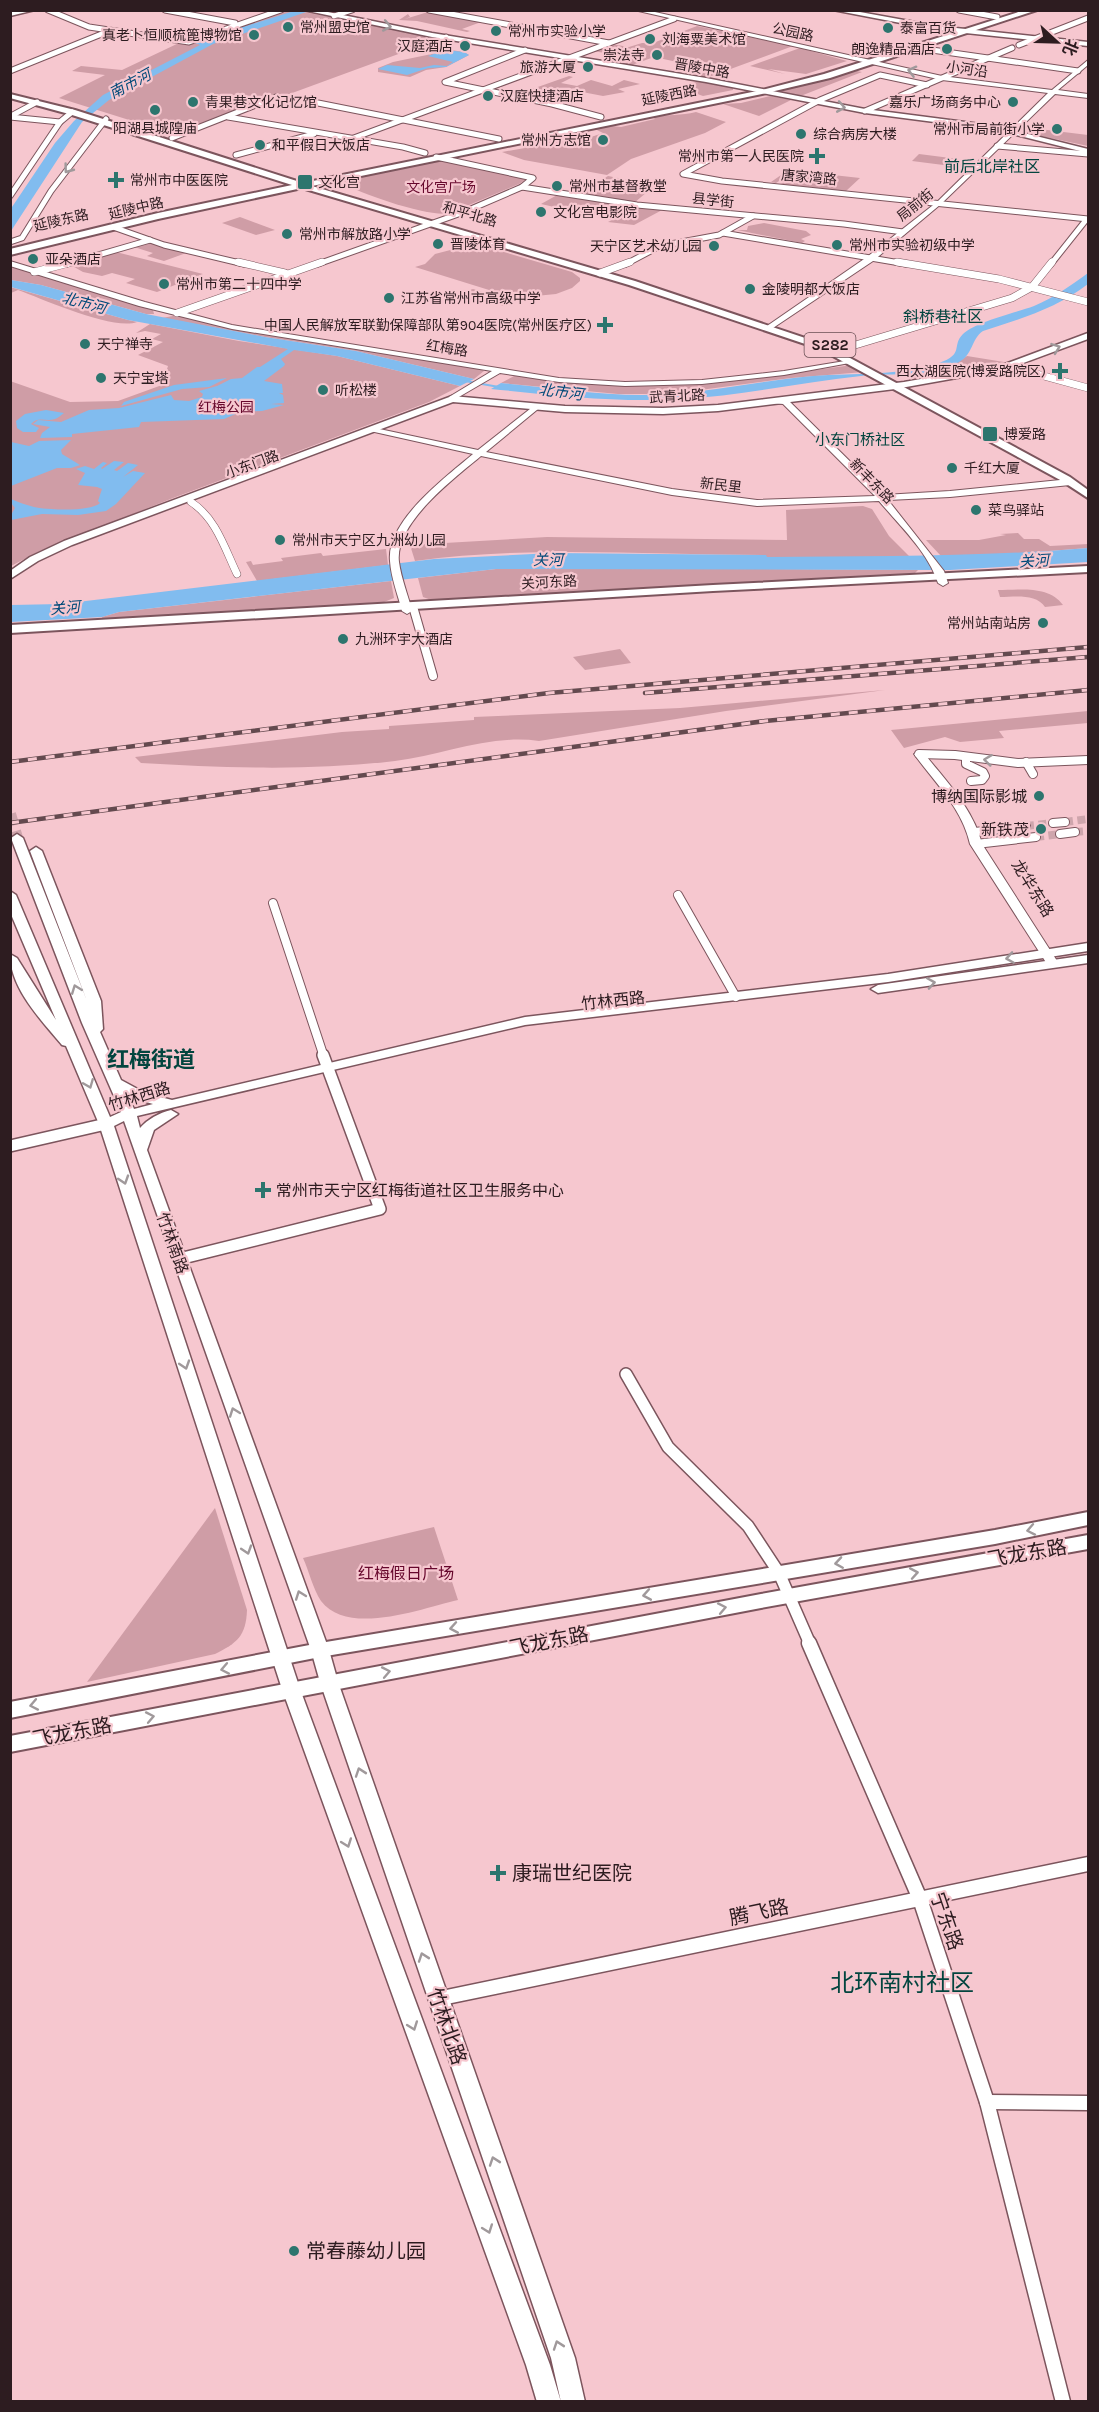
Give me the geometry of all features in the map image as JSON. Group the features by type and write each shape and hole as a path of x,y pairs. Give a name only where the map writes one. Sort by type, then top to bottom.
{"main road":[{"path":"10,14 24,10"},
{"path":"10,14 32,10"},
{"path":"836,10 957,30 1089,44"},
{"path":"846,10 957,30"},
{"name":"延陵西路","path":"307,183 425,153 601,117 759,91 865,60 1016,10"},
{"name":"延陵西路","path":"307,183 759,91 875,62 1034,10"},
{"name":"晋陵中路","path":"308,11 866,111 996,128 1089,152"},
{"name":"和平北路","path":"10,94 77,112"},
{"name":"和平北路","path":"10,94 236,155 307,183 604,271 842,349 880,373 1062,467 1089,485"},
{"name":"和平北路","path":"105,120 293,182 307,183"},
{"name":"延陵东路","path":"10,244 293,182"},
{"name":"延陵中路","path":"10,252 307,183"},
{"name":"和平北路","path":"773,326 824,346 868,371 880,373"},
{"path":"899,383 1007,366 1089,336"},
{"name":"和平北路","path":"899,383 1089,495"},
{"name":"武青北路","path":"455,401 635,414 779,402 899,383"},
{"name":"小东门路","path":"10,576 34,559 68,543 455,401"},
{"name":"小东门路","path":"10,589 43,562 74,546 377,430"},
{"name":"关河东路","path":"10,635 410,608 1089,569"},
{"name":"关河东路","path":"937,576 1089,577"},
{"name":"关河东路","path":"10,629 410,608"},
{"name":"竹林南路","path":"17,838 130,1119 320,1650"},
{"path":"36,851 94,1001 97,1041"},
{"name":"竹林南路","path":"10,895 105,1124 283,1658"},
{"name":"竹林西路","path":"130,1119 190,1100 529,1027 913,986 1053,958 1089,947"},
{"path":"10,958 43,1014 76,1053"},
{"name":"竹林西路","path":"105,1124 171,1114 525,1021 1053,958 1089,959"},
{"path":"115,1082 129,1093 142,1098 165,1101 190,1100"},
{"path":"141,1154 141,1136 152,1122 171,1114"},
{"name":"飞龙东路","path":"10,1710 320,1650 1089,1519"},
{"name":"飞龙东路","path":"10,1744 790,1595 1089,1542"},
{"name":"竹林北路","path":"320,1650 328,1682 563,2358 573,2402"},
{"name":"竹林北路","path":"283,1658 291,1689 538,2365 549,2402"}],"street":[{"path":"48,10 78,23 110,31 189,42 281,10"},
{"path":"165,10 239,23"},
{"path":"334,16 352,10"},
{"path":"429,10 610,43"},
{"name":"公园路","path":"636,10 875,62"},
{"path":"959,10 997,17"},
{"path":"1019,45 1089,18"},
{"path":"351,139 575,58 674,19"},
{"path":"10,71 110,31"},
{"path":"411,49 446,37"},
{"path":"918,48 1078,71"},
{"path":"866,111 1012,48"},
{"path":"525,50 445,82 601,117"},
{"name":"小河沿","path":"875,62 942,78 1089,96"},
{"name":"局前街","path":"773,326 870,259 940,202 1089,63"},
{"name":"局前街","path":"1055,93 1089,63"},
{"path":"816,102 880,75 927,85"},
{"path":"172,138 276,97"},
{"path":"308,101 499,139"},
{"path":"10,116 37,102"},
{"name":"唐家湾路","path":"816,102 683,174 722,181 940,202"},
{"path":"10,196 60,122 77,112"},
{"path":"10,116 60,122"},
{"path":"228,117 425,153"},
{"path":"10,244 22,237 51,191 105,120"},
{"path":"236,155 316,133"},
{"path":"998,146 1089,152"},
{"path":"177,313 435,222 522,187 533,178 436,157"},
{"name":"县学街","path":"522,187 637,205 854,225 903,232"},
{"path":"940,202 1087,219"},
{"path":"604,271 636,260 660,246 723,233 753,216"},
{"path":"842,349 1012,297 1033,287 1087,219"},
{"path":"112,227 150,240 285,273"},
{"path":"723,233 870,259 955,271 1089,301"},
{"path":"34,272 150,240"},
{"name":"红梅路","path":"10,263 34,272 232,327 503,372 591,382 662,384 784,374 851,362"},
{"path":"1007,366 1089,388"},
{"name":"小东门路","path":"455,401 503,372"},
{"name":"新丰东路","path":"779,402 877,498 921,551 937,576"},
{"path":"429,677 397,560 404,540 440,492 534,408"},
{"name":"新民里","path":"377,430 481,454 672,492 724,499 789,503 1070,482"},
{"path":"191,502 201,506 237,574"},
{"path":"919,754 1026,762 1089,760"},
{"name":"龙华东路","path":"919,754 950,794 975,832 1053,958"},
{"path":"966,757 966,765 983,772 985,776 982,780 971,781"},
{"path":"1026,762 1033,774"},
{"path":"1053,823 1065,822"},
{"path":"975,832 1026,826"},
{"path":"1060,834 1075,832"},
{"path":"981,844 1036,837"},
{"path":"678,895 736,997"},
{"path":"179,1259 380,1209 329,1071 273,903"},
{"path":"10,1146 105,1124"},
{"name":"宁东路","path":"626,1374 668,1447 748,1526 779,1573 920,1899 987,2102 1063,2402"},
{"name":"腾飞路","path":"437,1999 1089,1864"},
{"path":"987,2102 1089,2103"}],"green space":[{"path":"285,11 298,11 442,38 284,96 275,96 177,135 59,98 105,75 72,71 81,66 122,70 181,42"},
{"path":"428,12 481,22 462,29 470,31 467,32 417,21 399,20 408,14 410,17 405,19"},
{"path":"697,26 793,46 706,78 694,76 702,72 676,66 682,63 654,57 632,65 624,64 633,60 631,59 633,57 592,51 611,44 629,47 642,43 653,43"},
{"path":"800,48 847,61 806,74 768,69 785,74 750,66"},
{"path":"451,50 469,55 446,67 426,70 410,77 378,72 378,68 393,62"},
{"path":"857,71 862,72 798,97 780,92 783,89"},
{"path":"569,76 573,77 561,83 577,86 591,80 612,86 624,80 640,84 618,89 625,92 603,96 572,90 576,88 564,90 581,95 569,98 575,95 560,92 534,98 518,94"},
{"path":"700,81 733,88 733,90 703,96 677,87"},
{"path":"770,96 791,100 759,116 723,104 741,103"},
{"path":"696,112 726,122 705,133 631,159 607,175 524,160 502,152 525,148 518,144 578,138 571,135 588,138 603,133 595,129 621,127 655,119 652,117"},
{"path":"1031,128 1088,135 1088,146 1041,136 1042,131 1029,130"},
{"path":"919,154 974,161 967,168 912,161"},
{"name":"文化宫广场","path":"440,159 527,179 450,213 440,214 396,204 342,183 348,178"},
{"path":"797,171 860,178 846,191 779,185 791,176 788,175 776,183 771,182 784,173"},
{"path":"608,176 633,181 647,189 635,190 647,192 634,203 581,194"},
{"path":"559,194 664,209 634,225 608,222 612,220 541,204"},
{"path":"240,217 275,230 256,235 222,223"},
{"path":"764,223 806,231 811,235 801,239 805,241 802,243 737,230 747,230 748,226"},
{"path":"150,242 189,252 164,261 147,256 153,253 134,247"},
{"path":"462,247 490,248 572,272 580,278 580,281 572,288 556,294 515,298 415,267 425,264 435,254"},
{"path":"116,252 203,274 157,292 126,283 135,279 112,273 102,276 83,272 69,264"},
{"path":"10,264 153,310 154,314 146,314 41,285 11,280"},
{"path":"10,287 137,322 126,324 96,318 18,290 11,293"},
{"path":"473,289 516,302 504,306 460,293"},
{"path":"178,315 230,327 478,368 484,371 474,379 356,351 162,318"},
{"name":"红梅公园","path":"150,324 337,356 460,386 429,402 173,498 40,551 11,566 10,381 70,402 118,401 162,385 168,366 138,355 163,342 152,339 161,334 145,331 136,333"},
{"path":"967,356 1004,362 937,378 911,378 901,375 935,371"},
{"path":"853,366 864,372 791,378 670,394 618,394 501,383 516,375 621,386 701,385"},
{"path":"863,506 872,509 889,536 910,557 766,557 766,555 546,552 458,556 415,561 410,545 547,537 787,540 786,510"},
{"path":"1018,533 1024,539 1039,539 1050,546 1088,544 1088,548 941,556 926,540 979,540 1006,535 1000,534"},
{"path":"386,549 388,565 257,581 246,562 251,561 253,565 283,561 281,558 321,553 323,556"},
{"path":"496,569 918,570 914,574 434,601 423,597 418,578"},
{"path":"391,581 394,598 384,602 103,620 102,617 119,612"},
{"path":"998,590 1042,591 1050,594 1063,605 1045,607 1030,598 1000,597"},
{"path":"620,649 631,663 585,670 573,657"},
{"path":"885,690 726,711 539,741 503,740 413,758 363,764 236,767 141,763 135,757 342,732 389,729 389,726 474,720 474,717 680,708"},
{"path":"1088,711 1088,723 999,731 1004,738 960,742 945,737 904,748 891,730"},
{"path":"215,1508 247,1610 245,1626 239,1638 215,1654 87,1682"},
{"name":"红梅假日广场","path":"434,1527 458,1600 406,1613 367,1619 333,1612 321,1601 303,1558"}],"water":[{"name":"南市河","path":"294,11 309,11 213,44 109,100 82,122 11,231 10,210 55,143 74,121 103,95 200,45 195,43 206,42 233,30"},
{"path":"445,50 464,52 469,55 446,67 428,68 407,75 378,69 387,65 420,68 434,65 447,66 453,62 428,56"},
{"path":"1088,273 1088,284 1064,300 1038,312 983,331 976,338 964,359 935,371 861,376 726,395 657,400 562,396 491,389 501,383 606,394 648,395 813,376 909,370 947,360 955,353 960,338 969,329 1041,303"},
{"path":"11,280 41,285 146,314 265,337 356,351 474,379 460,386 337,356 294,350 281,359 284,366 264,381 282,384 283,393 279,393 283,395 284,403 271,404 284,405 262,411 240,412 224,419 141,422 139,427 72,434 72,437 40,438 42,433 50,427 33,424 38,420 61,422 89,410 119,408 171,395 174,400 189,401 202,397 203,394 199,391 231,379 242,378 288,349 128,320 11,287"},
{"path":"227,378 209,387 182,389 121,406 124,402 174,385"},
{"path":"46,410 64,413 55,419 39,420 31,424 39,428 36,432 23,432 17,428 16,421 25,414"},
{"path":"71,440 61,450 62,454 80,465 71,468 57,468 11,486 11,442 29,446 39,441"},
{"path":"114,461 124,462 114,470 117,471 128,463 138,465 123,477 133,471 145,473 116,504 106,511 78,515 42,514 11,520 15,508 11,499 34,507 49,509 68,510 95,506 100,503 98,501 102,489 78,485 85,473 76,469 85,466 94,469 103,462 107,463 102,469"},
{"name":"关河","path":"1088,548 1088,562 950,570 496,569 119,612 102,617 11,622 11,605 61,604 434,559 553,553 766,555 767,557 928,556"}],"waterway":[{"name":"北市河","path":"465,381 499,387"}],"tunnel":[{"path":"10,814 17,838"},
{"path":"1065,822 1088,819"},
{"path":"1026,826 1053,823"},
{"path":"1075,832 1088,831"},
{"path":"1036,837 1060,834"}],"railway":[{"path":"10,762 549,693 1088,647"},
{"path":"645,693 1088,657"},
{"path":"10,823 765,721 1088,690"}],"place":[{"name":"常州盟史馆","path":"288,27"},
{"name":"泰富百货","path":"888,28"},
{"name":"常州市实验小学","path":"496,31"},
{"name":"真老卜恒顺梳篦博物馆","path":"254,35"},
{"name":"刘海粟美术馆","path":"650,39"},
{"name":"汉庭酒店","path":"465,46"},
{"name":"朗逸精品酒店","path":"947,49"},
{"name":"崇法寺","path":"657,55"},
{"name":"旅游大厦","path":"588,67"},
{"name":"汉庭快捷酒店","path":"488,96"},
{"name":"青果巷文化记忆馆","path":"193,102"},
{"name":"嘉乐广场商务中心","path":"1013,102"},
{"name":"阳湖县城隍庙","path":"155,110"},
{"name":"常州市局前街小学","path":"1057,129"},
{"name":"综合病房大楼","path":"801,134"},
{"name":"常州方志馆","path":"603,140"},
{"name":"和平假日大饭店","path":"260,145"},
{"name":"常州市第一人民医院","path":"817,156"},
{"name":"常州市中医医院","path":"116,180"},
{"name":"文化宫","path":"305,182"},
{"name":"常州市基督教堂","path":"557,186"},
{"name":"文化宫电影院","path":"541,212"},
{"name":"常州市解放路小学","path":"287,234"},
{"name":"晋陵体育","path":"438,244"},
{"name":"常州市实验初级中学","path":"837,245"},
{"name":"天宁区艺术幼儿园","path":"714,246"},
{"name":"亚朵酒店","path":"33,259"},
{"name":"常州市第二十四中学","path":"164,284"},
{"name":"金陵明都大饭店","path":"750,289"},
{"name":"江苏省常州市高级中学","path":"389,298"},
{"name":"中国人民解放军联勤保障部队第904医院(常州医疗区)","path":"605,325"},
{"name":"天宁禅寺","path":"85,344"},
{"name":"西太湖医院(博爱路院区)","path":"1060,371"},
{"name":"天宁宝塔","path":"101,378"},
{"name":"听松楼","path":"323,390"},
{"name":"博爱路","path":"990,434"},
{"name":"千红大厦","path":"952,468"},
{"name":"菜鸟驿站","path":"976,510"},
{"name":"常州市天宁区九洲幼儿园","path":"280,540"},
{"name":"常州站南站房","path":"1043,623"},
{"name":"九洲环宇大酒店","path":"343,639"},
{"name":"博纳国际影城","path":"1039,796"},
{"name":"新铁茂","path":"1041,829"},
{"name":"常州市天宁区红梅街道社区卫生服务中心","path":"263,1190"},
{"name":"康瑞世纪医院","path":"498,1873"},
{"name":"常春藤幼儿园","path":"294,2251"}],"district":[{"name":"前后北岸社区","path":"992,166"},
{"name":"斜桥巷社区","path":"943,316"},
{"name":"小东门桥社区","path":"860,440"},
{"name":"红梅街道","path":"151,1059"},
{"name":"北环南村社区","path":"902,1983"}]}
